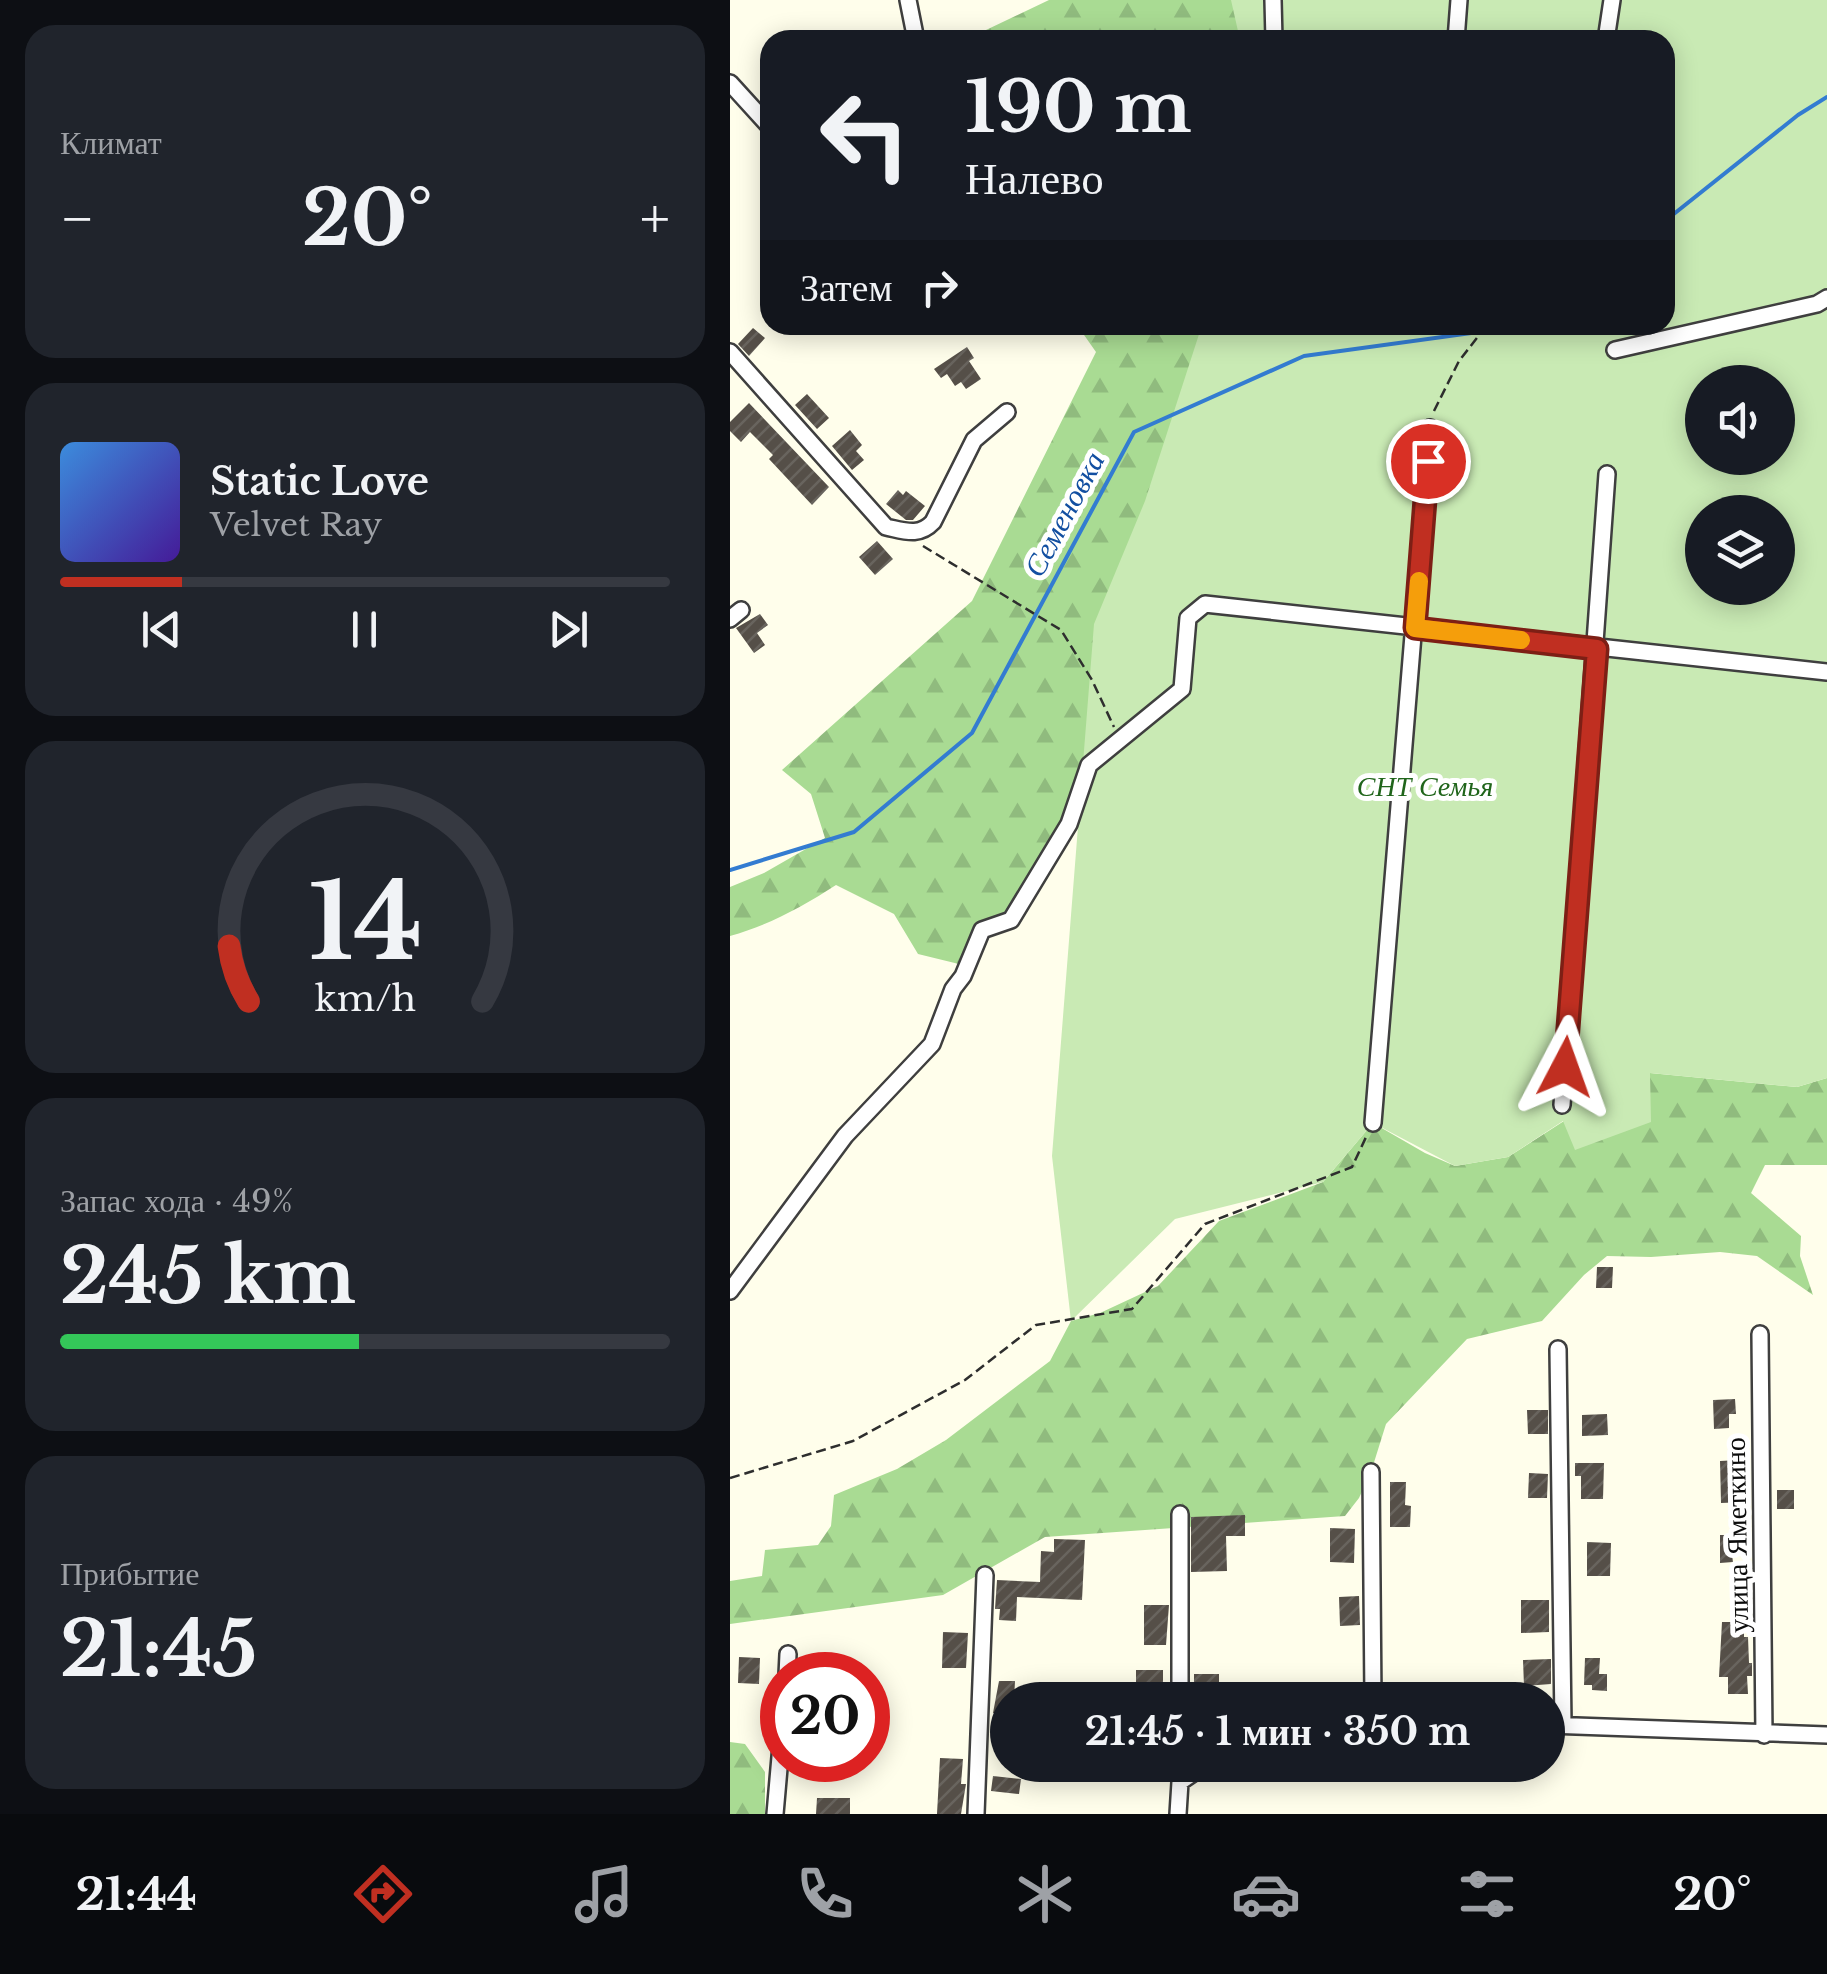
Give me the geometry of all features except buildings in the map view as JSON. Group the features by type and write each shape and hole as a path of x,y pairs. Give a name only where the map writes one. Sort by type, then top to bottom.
{"street":[{"path":"908,0 914,30"},
{"path":"1273,0 1274,30"},
{"path":"1457,30 1459,0"},
{"path":"1608,30 1612,0"},
{"path":"730,83 760,116"},
{"path":"1615,350 1817,304 1827,298"},
{"path":"730,352 886,527 910,533 925,531 948,495 974,440 1007,412"},
{"path":"1374,1123 1430,428"},
{"path":"1562,1105 1608,474"},
{"path":"730,1291 844,1136 932,1044 982,930 1011,920 1068,824 1089,765 1182,689 1188,618 1205,604 1827,672"},
{"name":"улица Яметкино","path":"1760,1334 1764,1735"},
{"path":"1555,1682 1558,1349"},
{"path":"1371,1472 1373,1682"},
{"path":"1180,1514 1180,1682"},
{"path":"976,1814 985,1575"},
{"path":"1565,1725 1827,1736"},
{"path":"775,1814 778,1782"},
{"path":"1178,1814 1180,1782"}],"path":[{"path":"1430,428 1436,402 1479,335"},
{"path":"916,542 1060,630 1092,680 1120,740"},
{"path":"730,1478 854,1441 964,1380 1036,1324 1132,1309 1205,1224 1352,1167 1374,1123"}],"green space":[{"path":"1049,0 1241,0 1246,30 986,30"},
{"name":"СНТ Семья","path":"1231,0 1827,0 1827,1078 1797,1087 1650,1073 1651,1122 1575,1150 1563,1121 1508,1157 1455,1166 1373,1123 1323,1182 1175,1219 1071,1321 1052,1156 1094,624 1145,501 1199,335 1675,335 1675,30 1238,30"},
{"path":"1084,335 1625,335 1685,431 1685,475 1795,475 1795,464 1827,474 1663,490 1089,765 1069,824 1011,920 982,930 967,966 918,954 894,914 836,885 785,915 730,936 730,887 764,873 825,838 811,794 782,770 972,601 1096,352"},
{"path":"1650,1073 1797,1087 1827,1078 1827,1165 1765,1165 1751,1193 1801,1236 1800,1256 1813,1295 1757,1256 1720,1252 1607,1256 1542,1321 1467,1339 1386,1424 1371,1472 1345,1516 1045,1537 943,1595 730,1624 730,1581 762,1576 765,1550 818,1545 831,1526 834,1495 897,1469 946,1440 1050,1361 1071,1321 1100,1313 1158,1286 1219,1221 1323,1182 1373,1123 1455,1166 1508,1157"},
{"path":"730,1742 745,1744 760,1765 760,1782 765,1782 765,1814 730,1814"}],"waterway":[{"name":"Семеновка","path":"1675,213 1798,115 1827,97"},
{"name":"Семеновка","path":"730,870 854,832 972,733 1134,432 1304,356 1457,335"}],"slow traffic":[{"path":"1419,581 1415,628 1521,640"}],"route":[{"path":"1428,461 1415,628 1597,649 1565,1067"}]}
